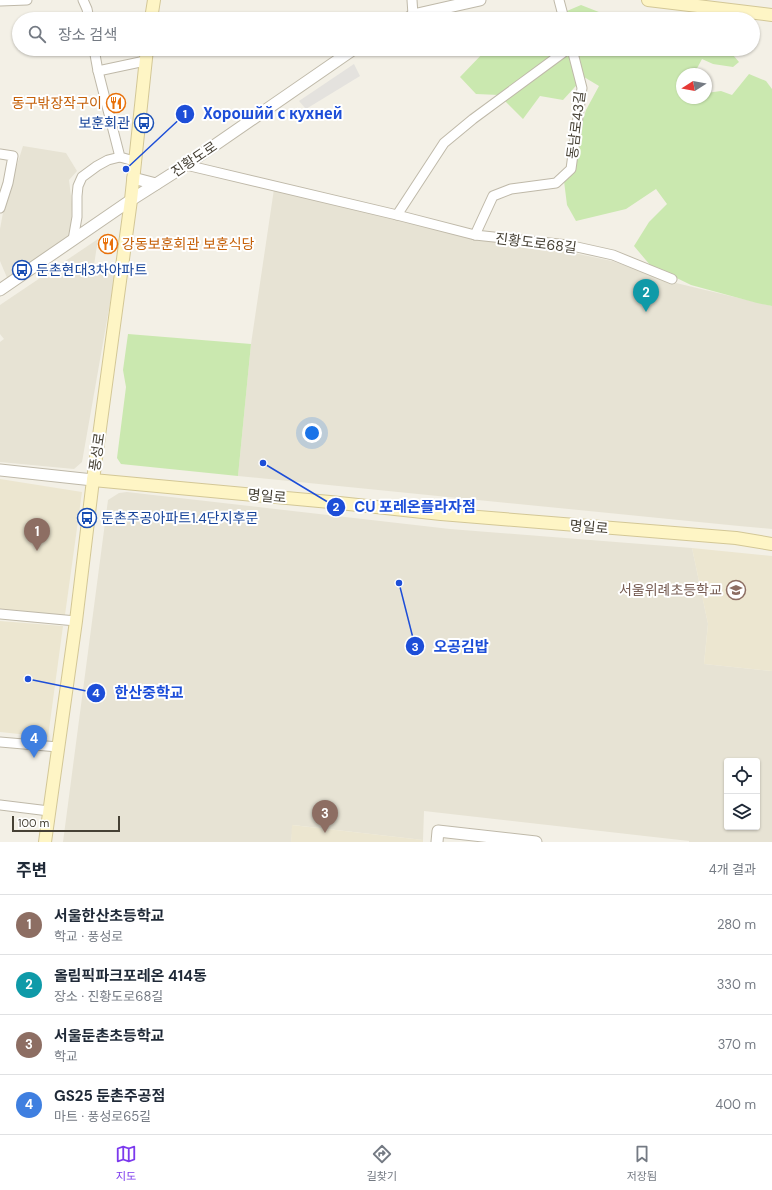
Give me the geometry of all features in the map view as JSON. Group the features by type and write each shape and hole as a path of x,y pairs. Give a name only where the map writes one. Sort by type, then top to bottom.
{"main road":[{"path":"152,12 154,0"},
{"path":"648,0 723,4 759,12"},
{"path":"760,12 772,15"},
{"name":"풍성로","path":"45,842 76,621 131,200 146,56"},
{"name":"명일로","path":"94,480 441,514 736,538 772,544"}],"street":[{"path":"0,0 27,0"},
{"path":"83,0 87,12"},
{"path":"411,12 412,0"},
{"path":"431,12 480,0"},
{"path":"560,0 563,12"},
{"path":"95,56 120,157"},
{"name":"진황도로","path":"0,287 186,165 344,56"},
{"path":"397,215 444,143 473,119 558,56"},
{"name":"동남로43길","path":"475,235 493,196 511,189 556,183 570,169 582,88 574,56"},
{"path":"98,71 145,62"},
{"path":"0,154 13,156 12,169 4,182 0,208"},
{"path":"73,240 77,217 77,191 82,177 108,160 120,157 134,161"},
{"name":"진황도로68길","path":"186,165 475,235 568,245 613,255 672,280"},
{"path":"133,178 156,184"},
{"name":"명일로","path":"0,470 94,480"},
{"path":"0,614 76,621"},
{"path":"0,742 58,747"},
{"path":"0,805 49,811"},
{"path":"438,836 536,842"}],"shaded area":[{"path":"354,64 360,76 306,109 299,101"},
{"path":"23,146 66,153 77,171 69,180 72,204 71,237 8,280 0,261 0,229 6,196"},
{"path":"274,189 476,237 569,252 612,261 676,283 772,306 772,529 238,476 251,344"},
{"path":"98,239 94,265 116,269 82,462 74,469 0,462 0,342 4,339 0,334 0,305"},
{"path":"0,479 82,492 65,615 0,609"},
{"path":"127,492 450,529 692,548 708,624 704,664 772,671 772,842 689,842 424,811 423,840 293,825 291,842 63,842 108,500 119,493"},
{"name":"서울위례초등학교","path":"692,548 772,556 772,671 704,664 708,624"},
{"path":"0,621 63,626 48,737 0,732"},
{"path":"292,825 423,840 423,842 291,842"}],"green space":[{"path":"581,5 599,12 564,12"},
{"path":"480,56 734,56 739,62 733,67 713,64 702,59 697,68 676,68 676,104 712,104 712,92 721,91 732,95 749,74 766,81 772,89 772,306 691,285 650,265 634,246 649,222 667,204 656,189 626,209 576,221 567,205 564,181 586,110 599,86 584,77 563,100 540,96 523,119 499,95 476,94 460,77"},
{"path":"128,334 251,344 238,476 121,464 117,458 126,387 123,370"}],"place":[{"name":"동구밖장작구이","path":"116,103"},
{"name":"보훈회관","path":"144,123"},
{"name":"Хорошйй с кухней","path":"126,169"},
{"name":"강동보훈회관 보훈식당","path":"108,244"},
{"name":"둔촌현대3차아파트","path":"22,270"},
{"name":"올림픽파크포레온 414동","path":"646,312"},
{"name":"CU 포레온플라자점","path":"263,463"},
{"name":"둔촌주공아파트1.4단지후문","path":"87,518"},
{"name":"서울한산초등학교","path":"37,551"},
{"name":"오공김밥","path":"399,583"},
{"name":"서울위례초등학교","path":"736,590"},
{"name":"한산중학교","path":"28,679"},
{"name":"GS25 둔촌주공점","path":"34,758"},
{"name":"서울둔촌초등학교","path":"325,833"}]}
